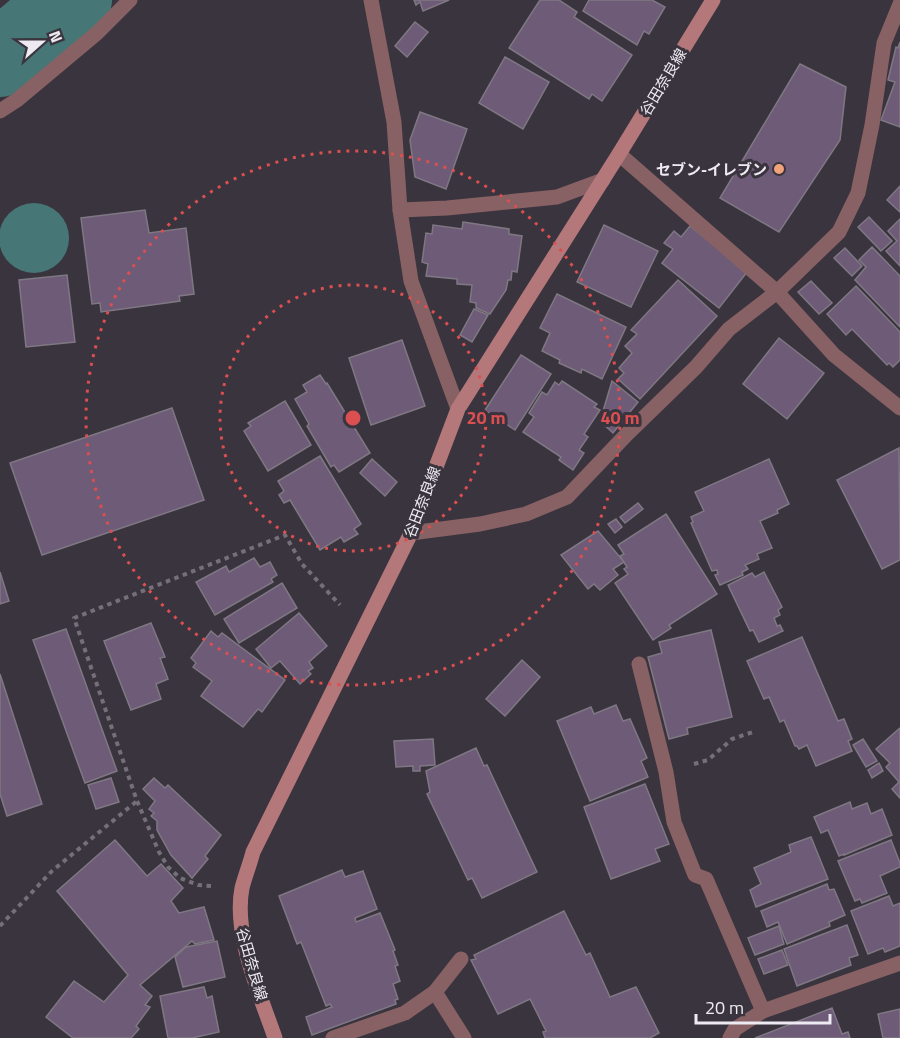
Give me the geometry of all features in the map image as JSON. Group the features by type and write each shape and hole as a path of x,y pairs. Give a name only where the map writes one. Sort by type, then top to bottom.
{"main road":[{"name":"谷田奈良線","path":"275,1038 249,960 240,923 242,889 253,852 411,533 458,409 603,180 713,0"}],"street":[{"path":"0,111 17,100 97,33 129,0"},
{"path":"371,0 394,122 400,210 411,281 458,409"},
{"path":"411,533 480,524 526,514 567,497 696,367 729,329 777,292 839,232 858,193 872,125 884,44 900,4"},
{"path":"619,154 777,292 834,355 900,408"},
{"path":"400,210 447,208 556,197 603,180"},
{"path":"639,664 666,772 674,822 695,875 706,879 763,1011"},
{"path":"333,1038 405,1013 435,992 460,959"},
{"path":"730,1038 735,1029 763,1011 900,963"},
{"path":"435,992 464,1038"}],"path":[{"path":"242,889 198,885 180,878 168,867 137,801 74,618 285,535 302,564 363,630"},
{"path":"666,772 708,760 732,739 756,731"},
{"path":"0,926 52,871 137,801"}],"shaded area":[{"path":"41,203 54,209 63,218 67,224 69,238 67,252 59,263 48,271 27,273 9,263 1,252 -1,231 9,213 20,205"}],"building":[{"path":"414,0 449,0 423,11 420,2 416,5"},
{"path":"540,0 559,0 577,12 574,17 632,55 602,101 592,94 589,99 509,48"},
{"path":"589,0 652,0 665,7 649,34 644,31 637,45 583,11"},
{"path":"415,22 428,32 407,57 395,46"},
{"path":"900,42 900,127 881,120 895,82 888,80 896,47 898,48"},
{"path":"505,57 549,82 523,129 479,103"},
{"name":"セブン-イレブン","path":"800,64 846,87 840,140 779,232 720,198"},
{"path":"420,112 467,129 446,189 415,177 410,140"},
{"path":"900,186 900,212 887,200"},
{"path":"145,210 149,233 186,228 194,294 179,296 180,301 101,312 100,303 92,304 81,218"},
{"path":"869,217 892,241 881,251 858,227"},
{"path":"900,219 900,266 886,251 897,241 888,231"},
{"path":"463,222 509,229 509,234 522,236 517,272 512,271 506,290 490,314 476,308 476,303 470,302 472,285 457,284 457,279 426,276 428,264 422,262 426,233 432,234 433,225 462,229"},
{"path":"604,225 658,251 631,307 577,282"},
{"path":"690,226 747,272 719,308 662,263 673,249 664,243 674,231 681,237"},
{"path":"872,247 900,276 900,327 855,280 866,267 859,260"},
{"path":"845,248 862,266 852,276 834,258"},
{"path":"67,275 75,342 26,347 19,280"},
{"path":"678,280 717,316 640,399 618,379 624,373 619,368 632,353 625,346 637,334 631,330"},
{"path":"811,281 832,303 819,314 798,292"},
{"path":"856,286 900,332 900,360 893,367 889,363 887,365 852,329 846,335 827,314"},
{"path":"557,294 626,327 602,379 582,369 581,373 559,363 560,360 542,351 550,333 540,328"},
{"path":"474,309 488,315 472,342 460,335"},
{"path":"779,338 824,373 787,419 743,384"},
{"path":"402,340 425,406 371,425 349,358"},
{"path":"521,355 551,374 515,430 485,410"},
{"path":"320,375 370,453 339,472 334,465 331,467 307,426 309,424 295,399 307,392 303,385"},
{"path":"562,381 597,404 594,407 600,410 584,434 588,437 579,450 584,453 573,470 559,460 561,457 523,432 534,417 529,413 542,392 547,395 555,382 559,385"},
{"path":"612,381 638,402 613,433 600,421"},
{"path":"285,401 311,445 268,471 244,431 251,426 248,423"},
{"path":"172,408 204,500 42,555 10,463"},
{"path":"899,448 900,560 882,569 837,480"},
{"path":"320,456 361,524 354,529 358,534 344,542 341,537 320,550 290,500 284,503 279,495 284,491 278,481"},
{"path":"372,459 397,482 385,496 360,473"},
{"path":"769,459 789,504 777,510 778,513 760,521 772,548 757,554 759,559 745,565 748,569 742,572 743,575 720,585 715,575 718,574 717,570 712,571 691,523 693,522 691,517 704,511 695,492"},
{"path":"638,503 643,509 625,523 620,517"},
{"path":"666,514 717,594 669,625 671,628 653,640 615,583 628,574 624,569 627,567 620,556 624,554 618,545"},
{"path":"616,519 622,527 615,533 608,524"},
{"path":"598,531 624,562 613,569 618,575 600,590 594,584 588,589 561,555"},
{"path":"254,558 260,567 270,562 277,575 271,579 273,582 215,615 196,582 226,566 229,572"},
{"path":"0,572 9,601 0,604"},
{"path":"764,572 782,607 778,610 780,615 774,618 777,626 780,625 783,631 759,642 753,630 750,631 728,585 752,573 755,577"},
{"path":"282,583 297,608 239,643 224,619"},
{"path":"299,613 327,646 309,662 313,668 308,671 311,674 300,684 280,661 271,668 256,649"},
{"path":"151,623 165,657 160,658 168,679 156,684 161,699 131,710 104,641"},
{"path":"66,629 117,771 85,783 33,640"},
{"path":"711,630 732,717 687,728 688,734 669,739 648,657 662,653 659,642"},
{"path":"211,631 218,637 222,633 285,680 262,712 258,709 243,727 201,696 212,681 193,667 196,663 191,658"},
{"path":"802,637 838,721 844,719 852,739 848,741 852,751 816,766 807,745 799,749 795,746 784,720 780,722 769,697 764,699 747,661"},
{"path":"522,660 540,677 505,716 486,699"},
{"path":"0,674 42,804 7,816 0,794"},
{"path":"616,705 623,721 630,719 647,758 641,761 648,777 590,801 557,721 591,707 594,714"},
{"path":"900,728 900,798 892,789 899,782 886,767 890,763 876,749"},
{"path":"433,739 435,765 420,766 420,771 413,771 413,766 396,767 394,741"},
{"path":"863,739 877,761 866,767 853,745"},
{"path":"476,748 484,766 487,765 537,872 482,898 472,878 468,880 427,794 430,792 426,771"},
{"path":"879,763 883,771 872,778 868,770"},
{"path":"111,778 119,802 96,809 88,785"},
{"path":"154,778 165,788 168,785 221,835 205,856 208,859 192,878 171,855 157,830 157,821 151,816 154,813 149,809 155,801 143,789"},
{"path":"645,784 669,844 655,849 660,861 611,879 584,807"},
{"path":"850,802 852,809 867,803 871,814 882,809 892,835 839,856 828,830 821,833 814,817"},
{"path":"811,837 828,879 756,907 750,890 761,884 754,868 791,852 789,845"},
{"path":"115,840 147,876 161,864 183,888 171,901 179,913 204,907 214,940 195,944 192,941 140,985 152,996 145,1005 150,1007 136,1026 139,1029 131,1038 73,1038 46,1017 74,981 104,1002 128,975 57,891"},
{"path":"891,840 900,867 880,876 887,893 862,903 860,899 855,901 838,861"},
{"path":"342,870 345,877 363,871 377,909 355,918 356,922 380,913 395,950 393,951 398,965 395,966 400,981 393,984 398,999 395,1000 396,1004 312,1035 306,1017 332,1007 330,1004 326,1006 301,942 297,944 279,896"},
{"path":"827,884 829,890 834,889 845,915 829,922 830,926 787,944 778,922 767,927 761,911"},
{"path":"889,896 893,906 900,903 900,946 885,952 883,948 868,954 851,911"},
{"path":"564,911 586,955 590,953 610,997 636,987 659,1033 650,1038 545,1038 543,1032 546,1031 530,999 498,1014 471,960 476,959 474,955"},
{"path":"847,925 858,955 849,958 851,965 797,986 784,949"},
{"path":"779,926 784,944 755,955 748,938"},
{"path":"217,941 225,977 183,987 175,957 186,947"},
{"path":"782,950 788,965 764,974 758,959"},
{"path":"204,987 207,998 212,996 219,1032 192,1038 168,1038 160,996"},
{"path":"832,1008 842,1034 848,1032 850,1038 755,1038"},
{"path":"900,1009 900,1038 883,1038 878,1014"}],"waterway":[{"path":"0,57 20,44 72,0"}],"place":[{"name":"セブン-イレブン","path":"779,169"}]}
